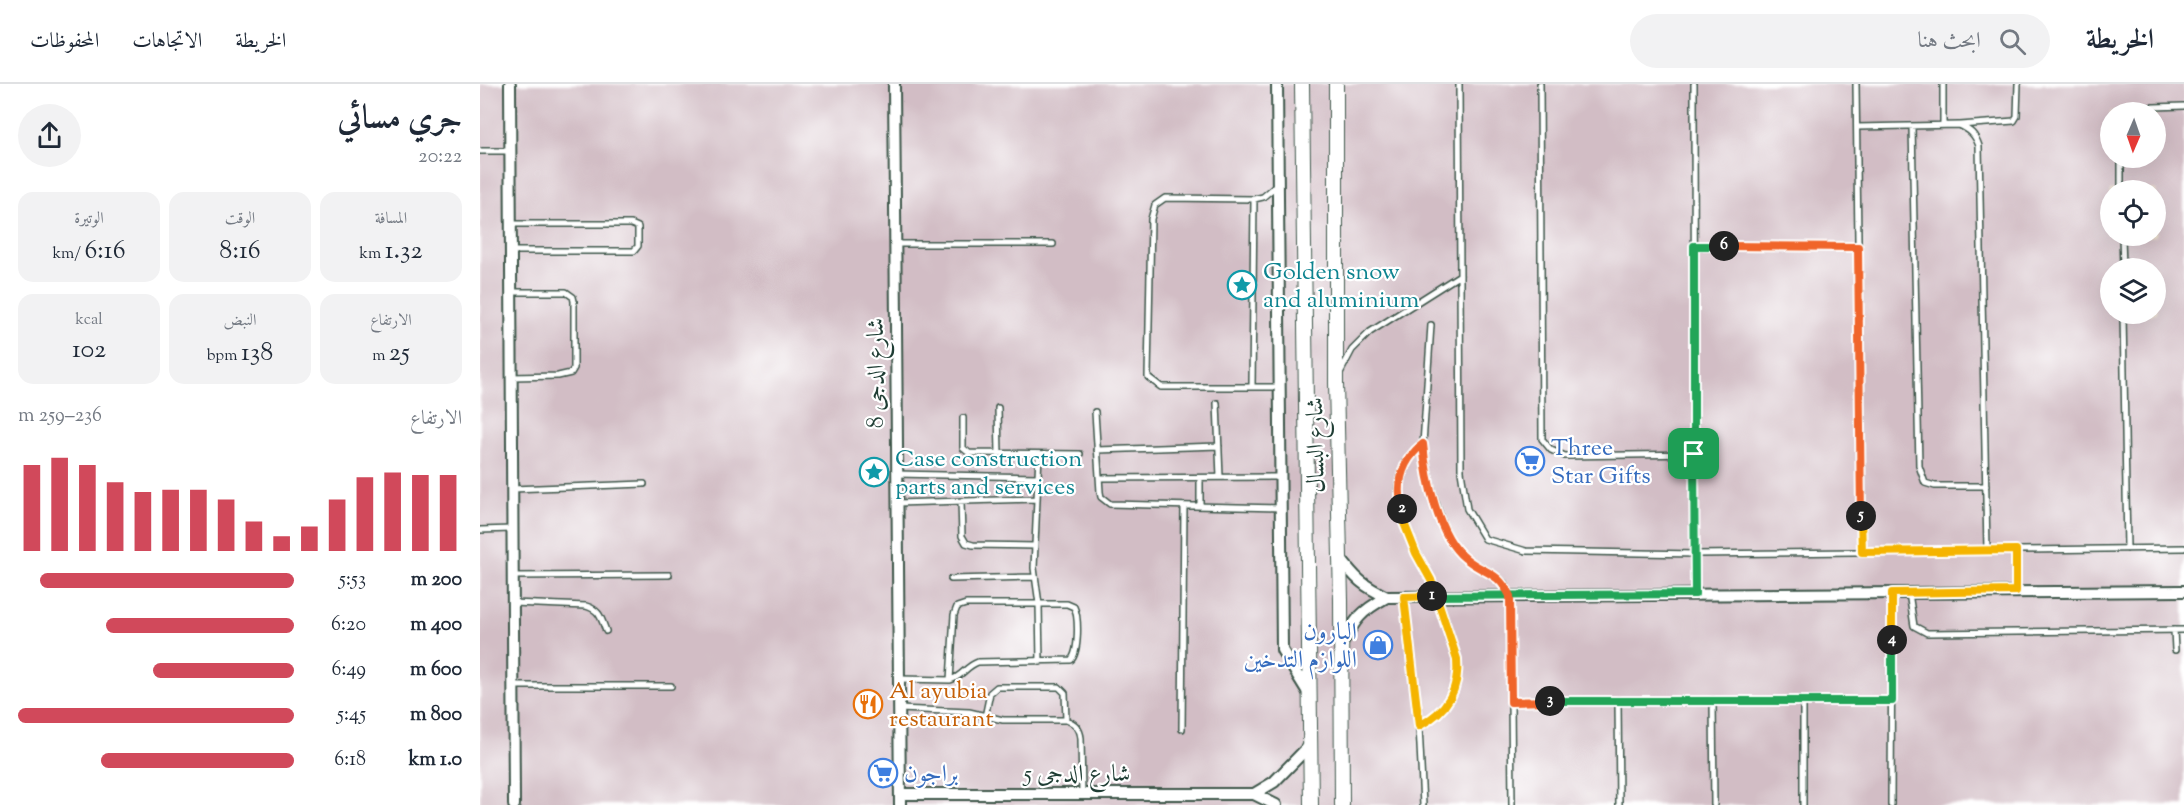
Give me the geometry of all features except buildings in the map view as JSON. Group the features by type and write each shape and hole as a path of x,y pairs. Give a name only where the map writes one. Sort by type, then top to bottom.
{"street":[{"path":"510,84 514,805"},
{"name":"شارع الدجى 8","path":"894,84 900,799"},
{"path":"1276,84 1282,650 1309,694"},
{"name":"شارع البسال","path":"1302,84 1311,805"},
{"name":"شارع البسال","path":"1336,84 1336,383 1342,805"},
{"path":"1340,558 1356,580 1366,588 1387,597 2184,591"},
{"path":"1341,646 1354,622 1364,610 1387,597"},
{"path":"1254,794 1274,782 1310,745"},
{"name":"شارع الدجى 5","path":"900,799 1082,794 1254,794 1276,805"}],"lane":[{"path":"1459,84 1461,471 1467,509 1485,538 1526,551 1696,554 2184,548"},
{"path":"1540,84 1542,439 1551,450 1565,456 1694,454"},
{"path":"1694,84 1695,594"},
{"path":"1856,84 1862,552"},
{"path":"1943,84 1943,125"},
{"path":"1857,127 1959,125 2014,121 2017,116 2018,84"},
{"path":"2166,107 2184,106"},
{"path":"1959,125 1969,129 1975,135 1979,146 1987,550"},
{"path":"1912,126 1918,466 1925,483 1935,486 1986,486"},
{"path":"480,151 511,151"},
{"path":"1277,185 1263,197 1254,199 1165,198 1155,206 1151,219 1148,377 1161,387 1279,387"},
{"path":"1252,387 1254,199"},
{"path":"511,224 631,224 638,227 638,246 634,251 512,251"},
{"path":"895,244 1053,244"},
{"path":"1694,246 1858,247"},
{"path":"1336,383 1352,350 1370,332 1460,275"},
{"path":"511,292 566,292 574,301 574,368 571,373 558,376 512,377"},
{"path":"2123,324 2127,549"},
{"path":"1431,325 1423,444 1429,482 1453,547 1467,560 1488,571 1503,583 1510,596 1512,805"},
{"path":"1217,403 1220,477"},
{"path":"998,408 999,454"},
{"path":"1095,412 1101,497 1110,504 1281,507"},
{"path":"963,418 963,445 967,452 1080,454"},
{"path":"1419,726 1443,709 1453,694 1457,659 1436,596 1404,523 1400,500 1400,481 1405,463 1423,444"},
{"path":"1097,450 1219,446"},
{"path":"1039,454 1035,577 1039,604 1040,662"},
{"path":"897,474 1038,477"},
{"path":"1099,478 1280,477"},
{"path":"1200,478 1200,506"},
{"path":"513,489 644,484"},
{"path":"897,503 1037,500"},
{"path":"961,501 962,536 966,543 1035,546"},
{"path":"1182,729 1184,506"},
{"path":"480,530 512,529"},
{"path":"2016,550 2016,591"},
{"path":"513,576 669,575"},
{"path":"951,579 1035,577"},
{"path":"1892,593 1892,805"},
{"path":"1909,593 1914,626 1927,633 2184,630"},
{"path":"1404,597 1419,726 1423,805"},
{"path":"513,603 586,606 599,613 606,631"},
{"path":"899,679 950,680 959,676 974,663 1067,661 1077,653 1076,610 1071,604 966,604 957,607 954,615 950,680"},
{"path":"2174,630 2175,650"},
{"path":"513,686 671,686"},
{"path":"985,717 990,693 997,687 1059,687 1065,693 1066,720"},
{"path":"1618,700 1619,805"},
{"path":"1713,700 1714,805"},
{"path":"1803,700 1803,805"},
{"path":"1511,702 1892,701"},
{"path":"899,709 969,712 1003,720 1066,720 1072,722 1080,731 1082,794"}],"shaded area":[{"path":"480,84 2184,84 2184,805 480,805"}],"place":[{"name":"Golden snow and aluminium","path":"1242,285"},
{"name":"Three Star Gifts","path":"1530,461"},
{"name":"Case construction parts and services","path":"874,472"},
{"name":"البارون اللوازم التدخين","path":"1378,645"},
{"name":"Al ayubia restaurant","path":"868,704"},
{"name":"براجون","path":"883,773"}],"route":[{"path":"1694,454 1694,246 1858,247 1862,552 2016,550 2016,591 1892,593 1892,701 1511,702 1510,596 1503,583 1488,571 1467,560 1453,547 1429,482 1423,444 1405,463 1400,481 1400,500 1404,523 1416,553 1431,580 1436,596 1457,659 1458,671 1453,694 1447,704 1429,721 1419,726 1404,597 1436,596 1510,596 1695,594 1694,454"}]}
